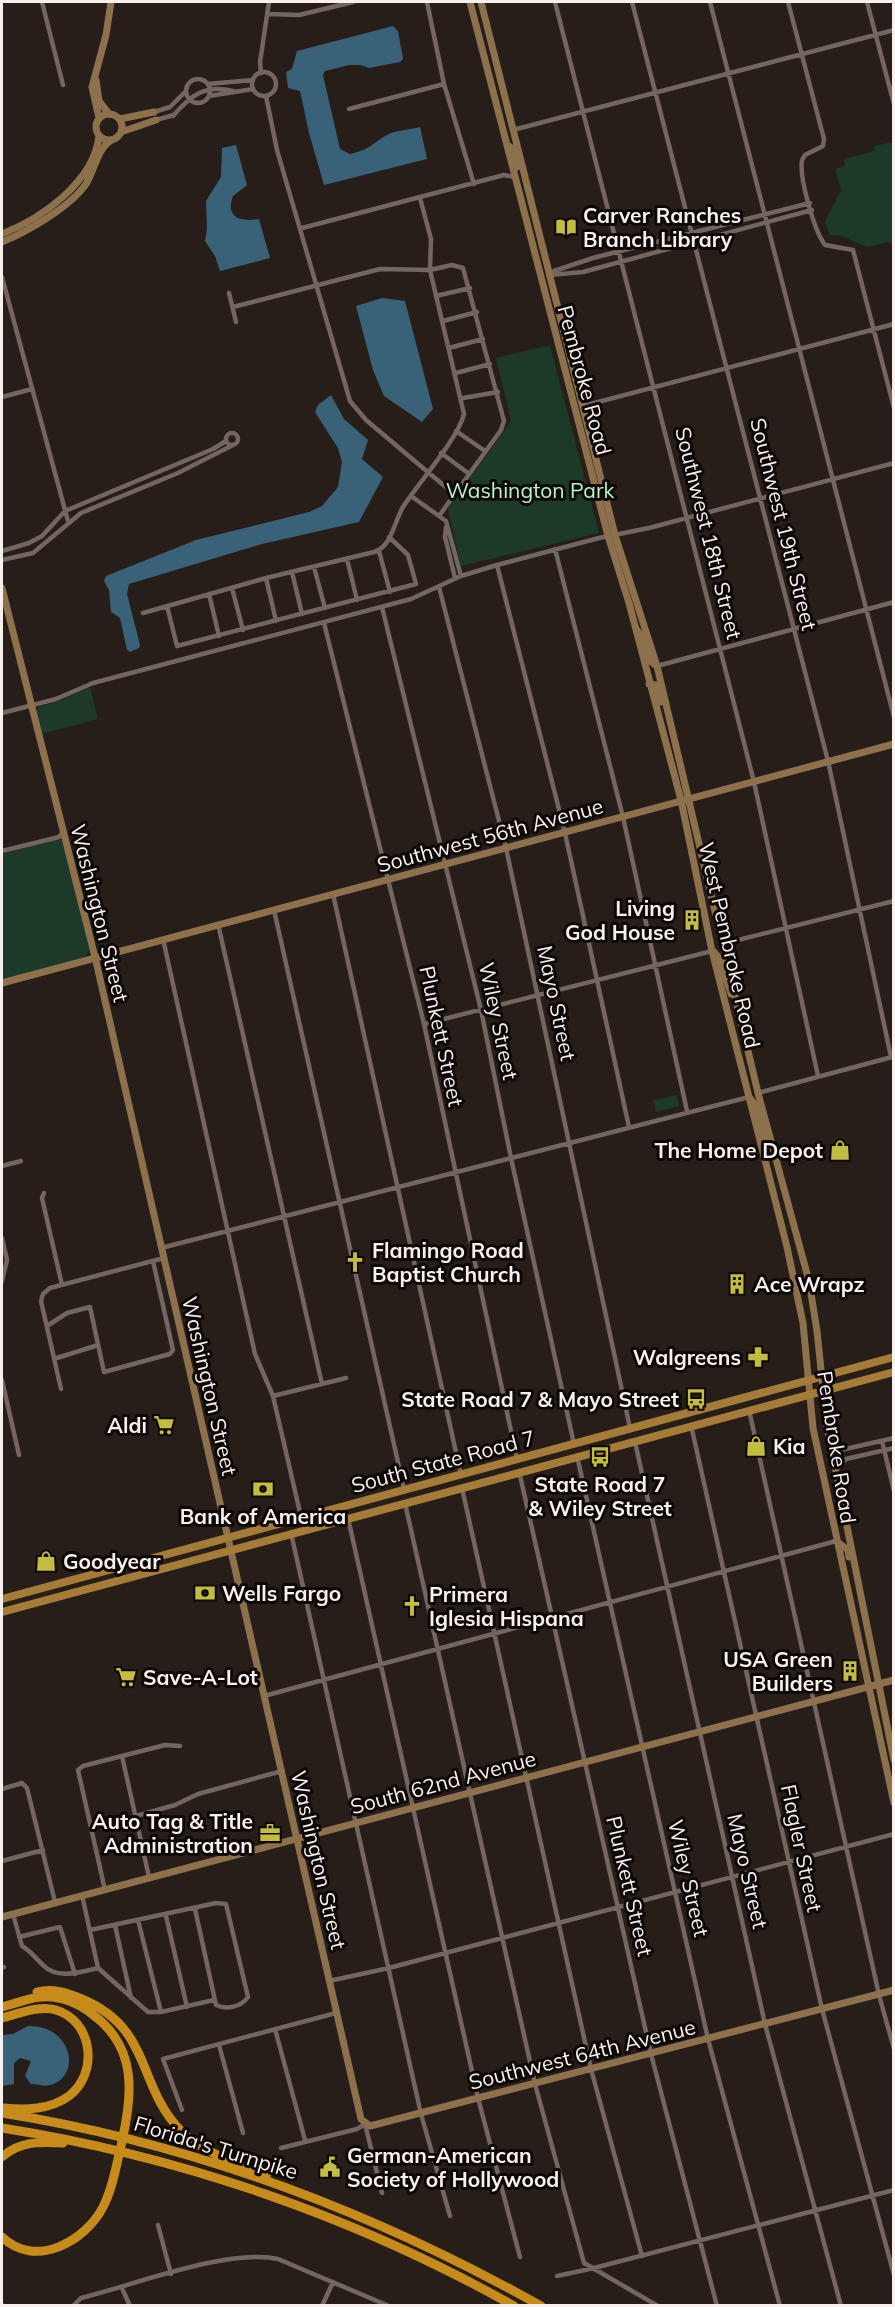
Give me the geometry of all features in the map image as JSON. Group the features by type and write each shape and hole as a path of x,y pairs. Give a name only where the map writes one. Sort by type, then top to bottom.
{"highway":[{"path":"2,2001 42,1991 56,1991 94,2004 108,2013 134,2041 168,2117 182,2132 210,2151 282,2180 301,2192"},
{"path":"2,2007 41,1997 56,1998 83,2007 98,2018 115,2039 126,2061 131,2092 112,2173 98,2215 72,2241 60,2247 36,2252 13,2245 2,2235"},
{"path":"2,2012 54,2002 79,2010 92,2020 113,2045 122,2064 126,2086 125,2116"},
{"path":"2,2018 43,2008 56,2010 79,2025 85,2036 88,2061 86,2074 79,2086 58,2102 31,2109 2,2108"},
{"name":"Florida's Turnpike","path":"2,2113 105,2133 232,2169 301,2192 434,2249 541,2306"},
{"name":"Florida's Turnpike","path":"2,2128 89,2145 166,2164 313,2211 430,2261 514,2306"},
{"path":"2,2157 13,2148 27,2143 89,2145"}],"main road":[{"name":"South State Road 7","path":"2,1599 894,1357"},
{"name":"South State Road 7","path":"2,1612 577,1455 894,1372"},
{"path":"577,1455 581,1446 589,1440"},
{"path":"561,1460 570,1454 574,1444"},
{"path":"405,1503 418,1488"},
{"path":"387,1508 405,1491"},
{"path":"73,1592 82,1577"},
{"path":"62,1595 82,1577"}],"street":[{"path":"42,2 63,85"},
{"path":"2,234 34,216 80,180 93,157 99,136 96,128 99,118 92,98 111,2"},
{"path":"261,73 260,62 269,2"},
{"path":"268,14 299,15 353,2"},
{"path":"427,2 444,84 474,183"},
{"name":"Pembroke Road","path":"470,2 576,414 612,535 657,666 685,799"},
{"name":"Pembroke Road","path":"481,2 596,456 612,535 635,628 685,799"},
{"name":"Southwest 18th Street","path":"555,2 754,782 818,1076"},
{"name":"Southwest 19th Street","path":"632,2 828,761 892,1057"},
{"path":"710,2 894,717"},
{"path":"788,2 824,139 823,146 805,155 802,160 810,203 819,237 825,245 853,250 894,408"},
{"path":"867,2 894,104"},
{"path":"487,66 506,124 513,130 894,30"},
{"path":"2,242 39,222 79,193 96,168 104,145 121,132 173,116 209,87 253,80 261,73"},
{"path":"253,80 253,89 258,95 266,96 273,93 276,82 272,75 261,73"},
{"path":"95,74 99,101 109,114 120,119 170,106 185,92 187,84 194,79 202,79 209,87 233,91"},
{"path":"349,109 444,84"},
{"path":"209,87 209,96"},
{"path":"185,92 190,100 200,103 209,96 253,89"},
{"path":"266,96 277,150 302,228 345,390 352,405 366,420 454,494"},
{"path":"99,118 109,114"},
{"path":"120,119 121,132"},
{"path":"99,136 112,140"},
{"path":"507,145 513,149 533,211"},
{"path":"302,228 500,176 514,177"},
{"path":"142,613 266,578 379,551 389,537 411,496 456,431 464,414 456,373 429,270 431,239 420,198"},
{"path":"541,279 584,261 619,251 810,203"},
{"path":"550,275 583,272 812,210"},
{"path":"233,307 380,268 429,270 452,265 460,266 466,272 498,392 504,425 439,516"},
{"path":"2,277 68,521"},
{"path":"436,296 470,288"},
{"path":"230,293 237,322"},
{"path":"443,321 477,312"},
{"path":"560,352 566,362 576,397 583,406 894,324"},
{"path":"449,348 483,339"},
{"path":"456,373 490,364"},
{"path":"2,398 32,389"},
{"path":"462,398 498,392"},
{"path":"576,414 582,421 589,444 596,456"},
{"path":"456,431 484,451"},
{"path":"2,560 33,552 68,521 81,513 178,473 233,445 238,440 234,433 226,435 226,441"},
{"path":"2,550 29,543 42,536 65,512 226,441"},
{"path":"226,441 233,445"},
{"path":"441,453 468,473"},
{"path":"2,713 93,683 421,596 458,577 497,565 894,464"},
{"path":"411,496 446,521 445,537 458,577"},
{"path":"167,606 177,646 416,584 408,555 389,537"},
{"path":"555,549 623,817 687,1111"},
{"path":"379,551 390,592"},
{"path":"347,559 357,600"},
{"path":"497,565 565,833 629,1127"},
{"path":"314,567 325,608"},
{"path":"292,572 302,614"},
{"path":"266,578 276,621"},
{"name":"Mayo Street","path":"439,587 506,848 630,1428"},
{"name":"Washington Street","path":"2,588 95,957 336,2013 361,2119 365,2124 382,2193"},
{"path":"232,588 243,630"},
{"path":"209,594 219,636"},
{"path":"635,628 642,636 649,661 657,666 894,602"},
{"name":"Wiley Street","path":"382,607 447,863 481,1010 574,1444"},
{"name":"Plunkett Street","path":"324,623 424,1024 517,1460"},
{"path":"650,684 656,685 663,711 669,717"},
{"name":"Southwest 56th Avenue","path":"2,983 894,744"},
{"name":"West Pembroke Road","path":"685,799 712,951 749,1096"},
{"name":"West Pembroke Road","path":"685,799 758,1093"},
{"path":"2,851 59,837 63,832"},
{"path":"333,894 462,1476"},
{"path":"703,902 708,909 713,935 722,944 894,901"},
{"path":"274,910 342,1203 405,1491"},
{"path":"218,924 322,1384"},
{"path":"164,939 255,1354 273,1396 301,1517"},
{"path":"424,1024 712,951 720,959 727,986 735,1000"},
{"path":"736,1044 750,1085 758,1093 892,1057"},
{"name":"Pembroke Road","path":"758,1093 809,1281 830,1445 894,1760"},
{"path":"161,1248 749,1096 756,1107 763,1132 773,1148"},
{"name":"Pembroke Road","path":"749,1096 797,1294 813,1428 894,1803"},
{"path":"2,1166 21,1161"},
{"path":"44,1193 42,1198 62,1284"},
{"path":"2,1238 7,1260 2,1281"},
{"path":"61,1389 41,1301 43,1294 50,1288 62,1284 164,1258"},
{"path":"47,1326 67,1313 90,1307 104,1372 165,1356 173,1350 153,1261"},
{"path":"54,1359 98,1345"},
{"path":"273,1396 346,1378"},
{"path":"2,1380 19,1455"},
{"path":"748,1410 879,1995 894,2049"},
{"path":"2,1418 10,1416"},
{"name":"Flagler Street","path":"691,1425 822,2009 894,2275"},
{"path":"830,1445 841,1450 894,1438"},
{"name":"Mayo Street","path":"635,1440 765,2024 841,2306"},
{"path":"882,1441 894,1491"},
{"path":"836,1471 846,1459 894,1448"},
{"name":"Wiley Street","path":"577,1455 708,2039 780,2306"},
{"name":"Plunkett Street","path":"519,1471 651,2054 717,2306"},
{"path":"462,1488 591,2069 642,2256"},
{"path":"405,1503 535,2084 584,2263 658,2306"},
{"path":"348,1518 478,2098 520,2257"},
{"path":"291,1533 421,2114 450,2216"},
{"path":"264,1695 836,1541 848,1550 858,1600 863,1608"},
{"name":"South 62nd Avenue","path":"2,1917 894,1680"},
{"path":"105,1890 78,1770 83,1766 165,1745 180,1746"},
{"path":"122,1756 149,1877"},
{"path":"136,1816 175,1805 198,1794 282,1771"},
{"path":"2,1789 25,1784 55,1902"},
{"path":"329,1981 501,1939 894,1834"},
{"path":"2,1861 43,1850"},
{"path":"82,1895 98,1968 148,2012 161,2012 214,2000"},
{"path":"90,1930 166,1916 216,1903 226,1904 248,1997 244,2002 231,2007 219,2007 214,2000 195,1909"},
{"path":"13,1914 22,1946 36,1954 43,1966 55,1973 75,1974 98,1968"},
{"path":"166,1916 187,2007"},
{"path":"138,1920 161,2012"},
{"path":"115,1925 131,1998"},
{"path":"19,1937 60,1927 75,1974"},
{"name":"Southwest 64th Avenue","path":"281,2148 305,2140 357,2129 365,2124 370,2126 421,2114 894,1990"},
{"path":"182,2110 163,2059 336,2013"},
{"path":"275,2030 305,2140"},
{"path":"219,2045 243,2133"},
{"path":"557,2276 894,2190"},
{"path":"158,2225 171,2274"},
{"path":"73,2306 81,2298 224,2260 260,2255 278,2259 389,2306"},
{"path":"322,2306 333,2282"},
{"path":"122,2288 130,2306"}],"green space":[{"path":"893,142 893,246 888,242 867,247 842,236 830,235 825,222 841,190 835,169 845,166 844,159 875,151 874,146"},
{"name":"Washington Park","path":"550,345 599,533 461,566 448,509 511,421 496,358"},
{"path":"90,687 98,719 41,734 36,713 38,707 62,700"},
{"path":"57,839 63,840 90,950 85,957 2,981 2,854"},
{"path":"677,1095 679,1106 656,1112 653,1100"}],"water":[{"path":"393,26 398,31 403,59 400,62 369,68 349,65 325,71 323,75 340,149 350,154 367,148 391,133 420,127 427,159 324,185 300,91 288,88 286,72 292,69 297,51"},
{"path":"236,145 247,185 233,196 231,209 233,214 240,219 259,219 270,258 220,271 215,256 205,241 206,201 221,177 222,148"},
{"path":"382,298 405,301 433,409 422,422 384,396 373,370 356,306"},
{"path":"331,395 344,419 368,440 362,459 383,477 359,522 262,544 129,584 127,594 140,645 139,648 130,652 127,650 120,618 111,612 109,590 104,581 106,576 196,540 309,512 322,506 338,487 342,462 338,448 315,412 318,405"},
{"path":"28,2026 43,2028 55,2034 63,2042 68,2052 69,2063 66,2072 60,2080 50,2085 31,2084 25,2076 31,2061 20,2058 14,2063 14,2084 2,2086 2,2035 13,2034"}],"place":[{"name":"Carver Ranches Branch Library","path":"566,227"},
{"name":"Living God House","path":"692,920"},
{"name":"The Home Depot","path":"840,1150"},
{"name":"Flamingo Road Baptist Church","path":"355,1262"},
{"name":"Ace Wrapz","path":"737,1284"},
{"name":"Walgreens","path":"758,1357"},
{"name":"State Road 7 & Mayo Street","path":"696,1399"},
{"name":"Aldi","path":"164,1425"},
{"name":"Kia","path":"756,1446"},
{"name":"State Road 7 & Wiley Street","path":"600,1457"},
{"name":"Bank of America","path":"263,1489"},
{"name":"Goodyear","path":"46,1561"},
{"name":"Wells Fargo","path":"205,1593"},
{"name":"Primera Iglesia Hispana","path":"412,1606"},
{"name":"USA Green Builders","path":"850,1671"},
{"name":"Save-A-Lot","path":"126,1677"},
{"name":"Auto Tag & Title Administration","path":"270,1833"},
{"name":"German-American Society of Hollywood","path":"330,2167"}]}
